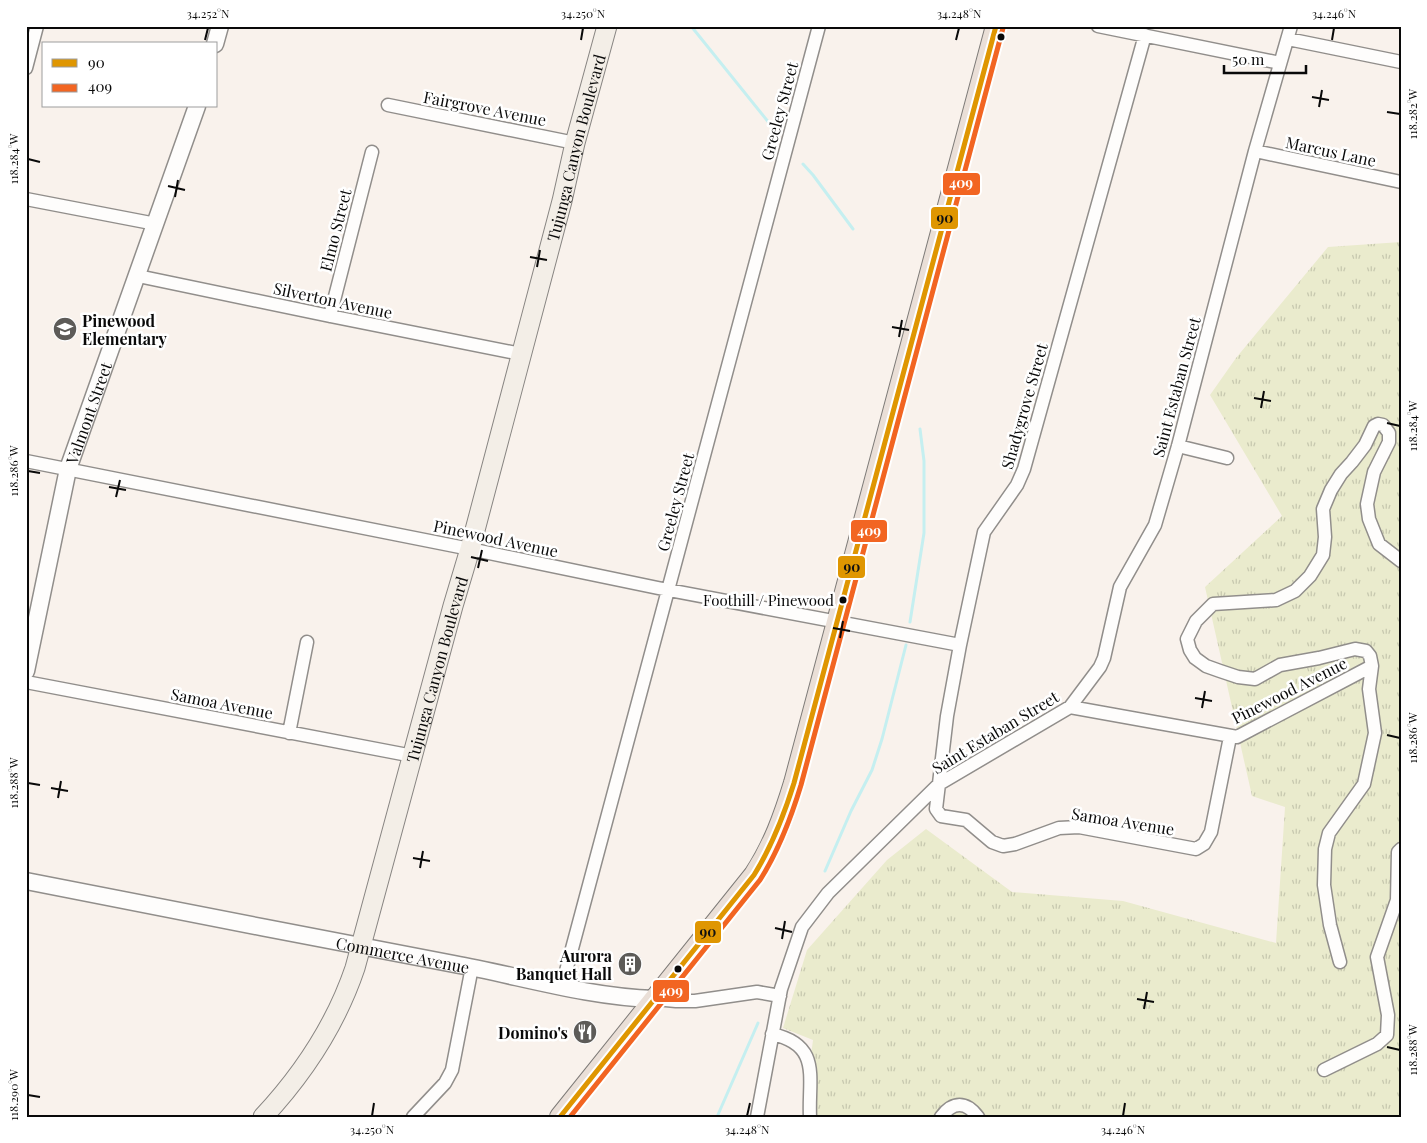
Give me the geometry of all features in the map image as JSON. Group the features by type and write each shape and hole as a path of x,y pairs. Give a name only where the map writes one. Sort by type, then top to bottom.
{"main road":[{"name":"Tujunga Canyon Boulevard","path":"263,1117 299,1074 325,1035 346,992 355,968 452,606 470,549 606,26"},
{"path":"560,1117 754,875 771,845 784,816 996,26"}],"street":[{"path":"26,68 37,26"},
{"path":"216,42 220,26"},
{"name":"Greeley Street","path":"562,986 819,26"},
{"path":"1098,26 1280,63"},
{"name":"Saint Estaban Street","path":"756,1117 780,996 802,927 828,893 939,784 1070,707 1100,667 1104,658 1120,587 1155,525 1178,446 1255,151 1291,26"},
{"name":"Shadygrove Street","path":"939,784 947,716 984,532 1017,485 1024,469 1145,35"},
{"path":"1288,39 1401,62"},
{"name":"Fairgrove Avenue","path":"388,106 575,143"},
{"name":"Valmont Street","path":"26,671 68,469 197,108"},
{"name":"Marcus Lane","path":"1255,151 1401,182"},
{"name":"Elmo Street","path":"330,316 372,152"},
{"path":"26,199 156,224"},
{"name":"Silverton Avenue","path":"138,276 521,354"},
{"path":"1340,962 1330,925 1324,885 1325,849 1330,833 1364,784 1375,733 1368,689 1372,666 1370,656 1366,651 1354,649 1280,665 1255,680 1238,677 1206,666 1195,658 1190,650 1187,639 1196,621 1213,604 1276,600 1295,591 1310,576 1324,555 1326,538 1323,509 1331,490 1340,474 1365,446 1370,432 1378,424 1383,425 1389,433 1389,442 1374,472 1367,504 1369,519 1380,544 1401,561"},
{"path":"1178,446 1226,458"},
{"name":"Pinewood Avenue","path":"26,461 668,590 960,645"},
{"path":"289,732 307,642"},
{"name":"Pinewood Avenue","path":"1070,707 1237,737 1372,666"},
{"name":"Samoa Avenue","path":"26,682 413,756"},
{"name":"Samoa Avenue","path":"939,784 936,809 941,816 966,820 992,842 1003,846 1059,828 1079,827 1196,849 1204,844 1211,832 1230,737"},
{"path":"1324,1070 1378,1044 1387,1035 1388,1015 1377,957 1397,900 1398,852 1401,849"},
{"name":"Commerce Avenue","path":"26,881 626,998 695,1001 757,992 780,996"},
{"path":"413,1117 446,1083 452,1070 472,967"},
{"path":"772,1034 792,1040 806,1054 810,1067 810,1117"},
{"path":"941,1117 950,1107 958,1105 972,1110 978,1117"}],"green space":[{"path":"1401,242 1401,1117 803,1117 813,1040 783,1028 807,950 887,860 926,829 1012,892 1123,901 1276,943 1285,807 1252,796 1205,587 1282,516 1210,395 1236,358 1328,247"}],"waterway":[{"path":"691,26 778,134"},
{"path":"803,164 853,229"},
{"path":"910,622 924,533 924,461 920,429"},
{"path":"825,871 851,811 872,770 882,739 906,645"},
{"path":"717,1117 758,1023"}],"transit line":[{"name":"90","path":"560,1117 754,875 782,819 794,783 996,26"},
{"name":"409","path":"570,1117 760,880 789,822 801,785 1003,28"}],"place":[{"name":"Pinewood Elementary","path":"65,329"},
{"name":"Foothill / Pinewood","path":"843,600"},
{"name":"Aurora Banquet Hall","path":"630,964"},
{"name":"Domino's","path":"585,1032"}]}
